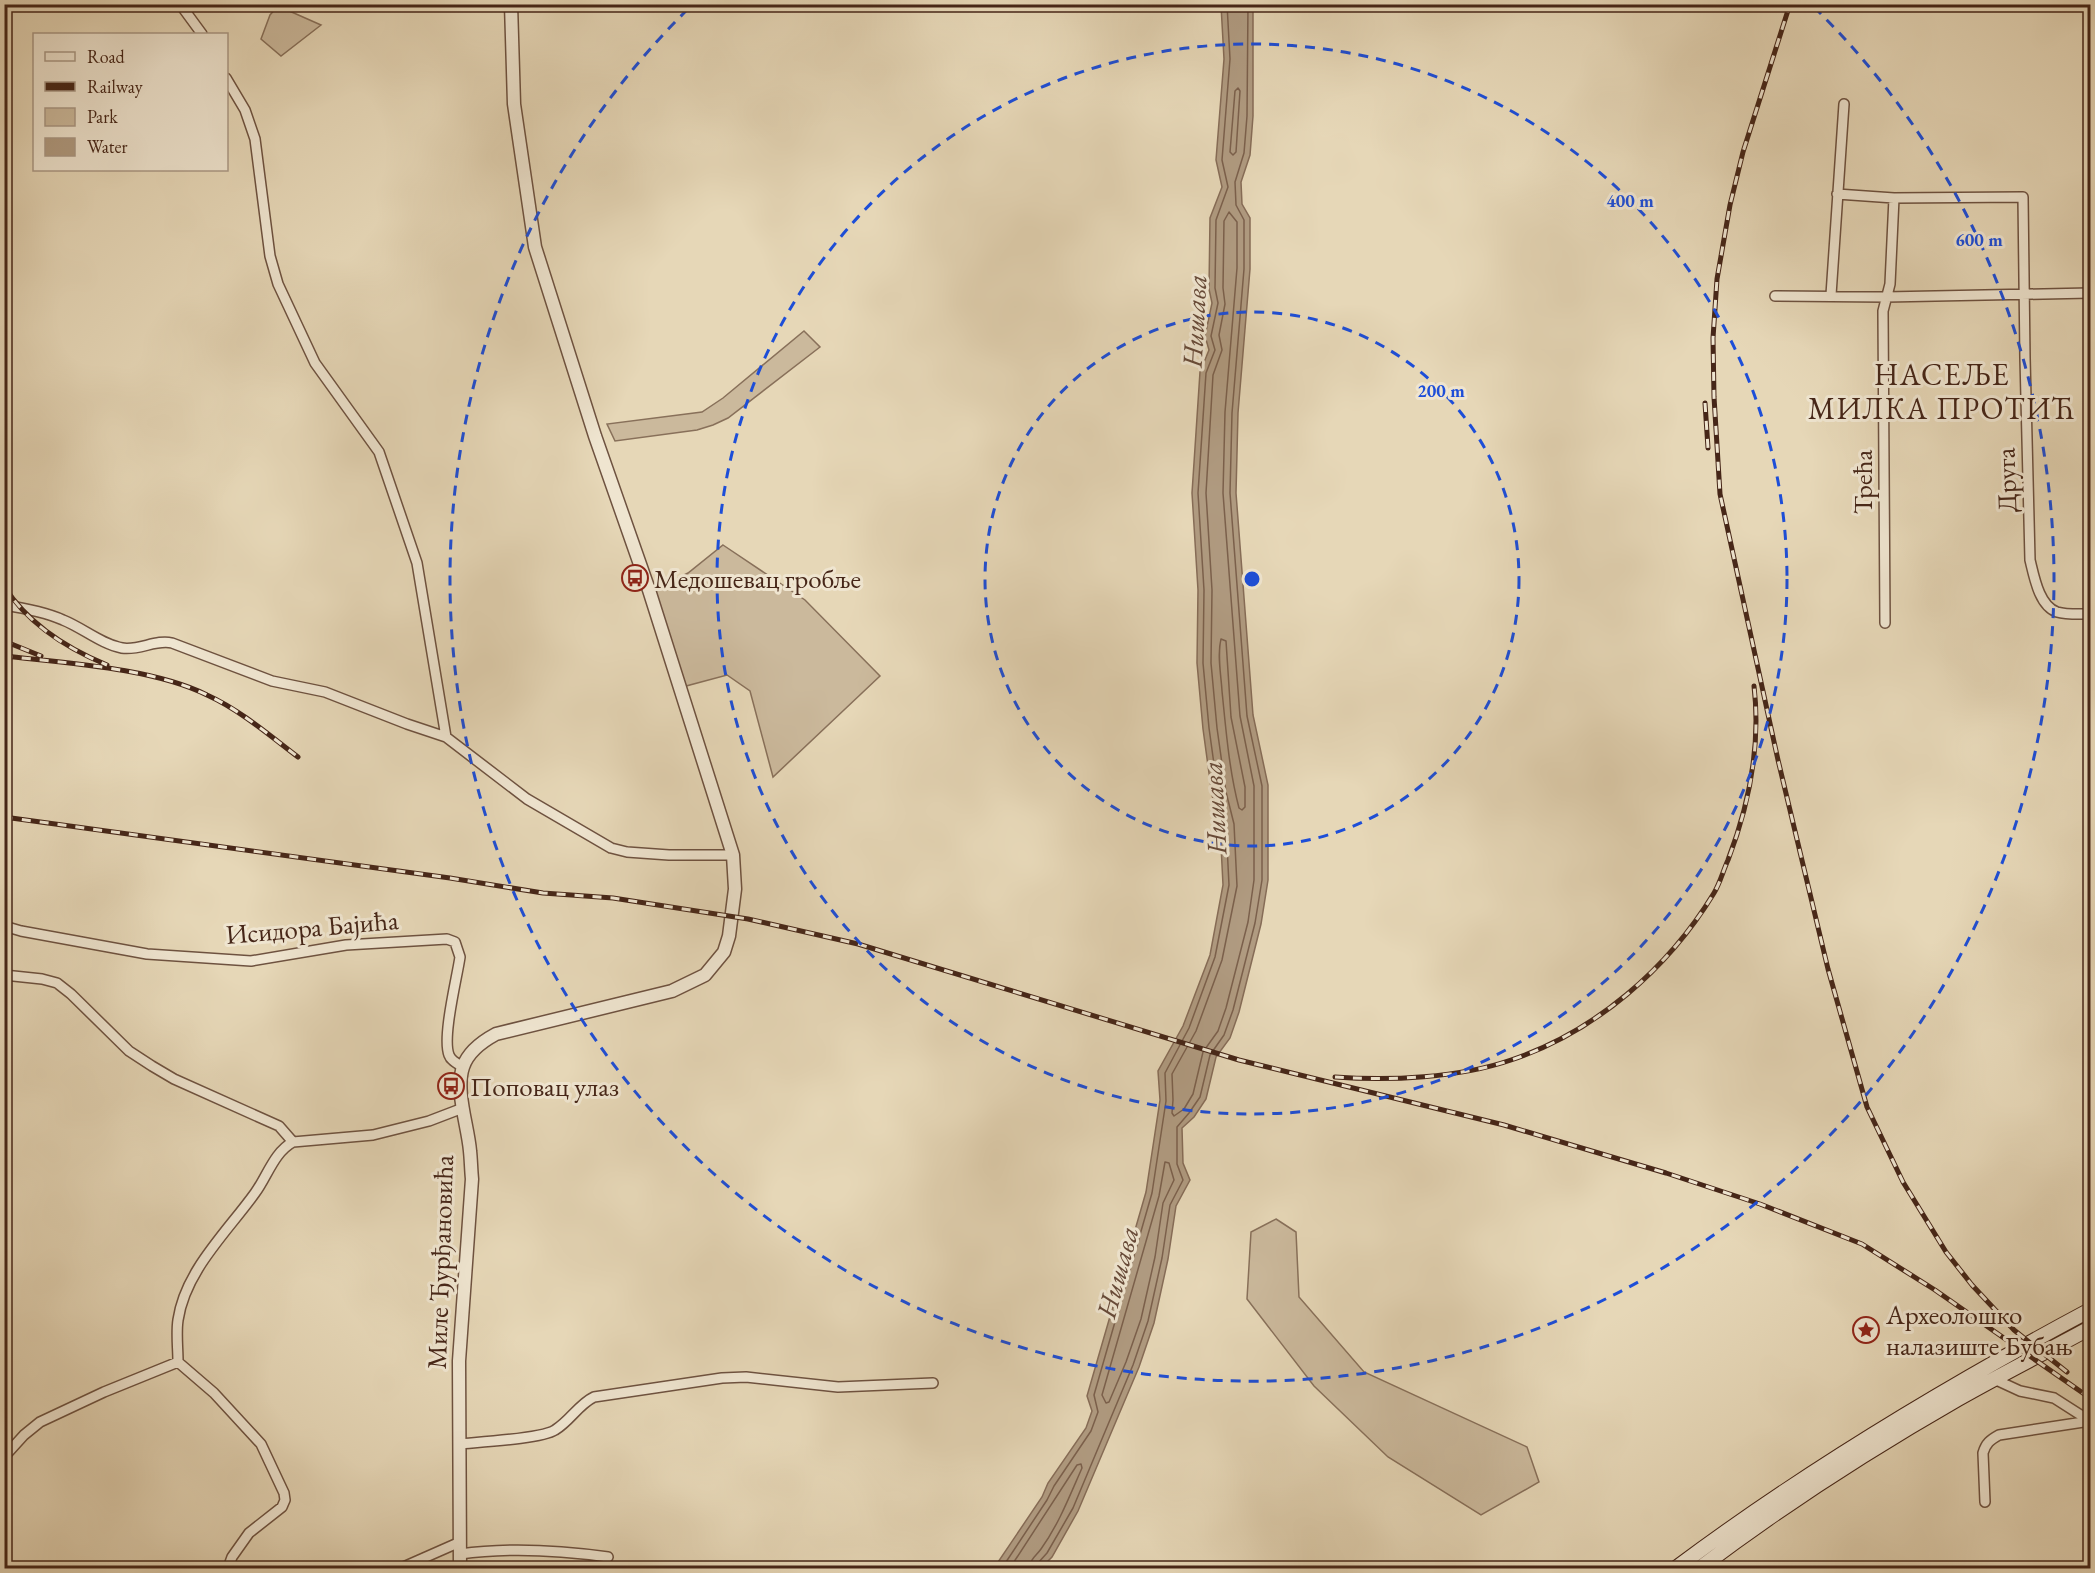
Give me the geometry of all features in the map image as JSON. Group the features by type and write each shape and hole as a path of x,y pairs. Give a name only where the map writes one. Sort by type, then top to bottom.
{"main road":[{"path":"1676,1569 1764,1504 1879,1429 1960,1380 2091,1310"},
{"path":"1700,1569 1782,1510 1926,1418 2091,1328"}],"street":[{"path":"180,4 201,33"},
{"path":"463,1067 480,1044 495,1034 672,991 705,975 724,952 729,936 735,889 733,855 649,590 595,436 535,247 514,104 511,4"},
{"path":"228,81 245,110 255,139 270,256 278,284 315,363 379,452 417,563 446,737"},
{"path":"1831,296 1844,104"},
{"path":"1837,194 1894,198"},
{"name":"Друга","path":"1894,198 2023,197 2030,560 2036,584 2046,603 2056,612 2091,614"},
{"name":"Трећа","path":"1885,623 1883,310 1890,284 1894,198"},
{"path":"1775,296 1886,297 2091,293"},
{"path":"4,605 62,619 111,645 122,648 139,648 162,642 172,643 272,681 325,692 446,737 527,799 611,848 627,852 669,855 733,855"},
{"name":"Исидора Бајића","path":"4,926 147,954 251,961 346,945 452,940 458,946 460,957 447,1035 447,1049 451,1060 463,1067"},
{"path":"4,975 57,983 136,1056 174,1079 279,1126 293,1142"},
{"name":"Миле Ђурђановића","path":"460,1569 460,1334 472,1179 463,1108 461,1081 463,1067"},
{"path":"228,1569 232,1557 249,1533 282,1507 285,1500 284,1493 261,1444 214,1393 178,1362 178,1320 199,1267 256,1192 278,1155 293,1142 373,1135 429,1121 463,1108"},
{"path":"4,1457 24,1435 40,1422 115,1387 178,1362"},
{"path":"459,1444 554,1431 594,1397 722,1378 746,1377 838,1387 933,1383"},
{"path":"1994,1379 2020,1391 2054,1398 2090,1421"},
{"path":"1985,1502 1983,1453 1990,1439 1999,1435 2090,1421"},
{"path":"401,1569 460,1548 555,1550 608,1557"}],"green space":[{"path":"278,6 321,25 281,56 261,39 270,15"},
{"path":"804,331 820,347 728,418 697,430 615,441 607,424 702,412 723,398"},
{"path":"723,545 805,600 880,676 773,777 750,691 727,675 686,686 654,590 688,573"},
{"path":"1276,1219 1296,1232 1299,1297 1364,1372 1527,1447 1539,1482 1481,1515 1388,1457 1314,1386 1247,1299 1251,1232"}],"water":[{"path":"1221,5 1253,5 1253,116 1250,155 1241,182 1242,204 1250,218 1250,269 1238,413 1236,493 1253,715 1268,785 1268,880 1261,924 1239,1012 1230,1038 1216,1057 1206,1099 1194,1117 1182,1128 1183,1163 1190,1180 1176,1206 1168,1259 1154,1323 1139,1367 1078,1511 1052,1557 1041,1568 994,1568 1086,1428 1092,1411 1087,1396 1146,1192 1160,1100 1158,1071 1183,1026 1210,955 1223,885 1220,825 1212,795 1197,663 1198,590 1192,493 1200,372 1209,350 1205,336 1212,303 1209,289 1210,218 1222,187 1216,160 1224,59"}],"railway":[{"path":"1790,4 1743,152 1730,205 1717,279 1713,338 1720,494 1778,760 1828,969 1867,1107 1903,1182 1946,1252 1972,1285 2014,1330 2067,1372"},
{"path":"1705,403 1708,448"},
{"path":"4,586 24,612 49,633 77,651 107,665"},
{"path":"4,641 41,656"},
{"path":"4,656 108,668 161,678 185,686 231,708 298,757"},
{"path":"1335,1077 1378,1079 1424,1077 1469,1071 1511,1060 1572,1033 1600,1015 1652,972 1696,921 1716,889 1728,860 1742,818 1752,775 1756,731 1754,686"},
{"path":"4,817 450,878 543,893 613,898 748,919 858,944 1239,1060 1504,1125 1666,1173 1760,1204 1862,1244 1935,1290 2090,1398"}],"place":[{"name":"Медошевац гробље","path":"635,578"},
{"name":"Поповац улаз","path":"451,1086"},
{"name":"Археолошко налазиште Бубањ","path":"1866,1330"}],"district":[{"name":"НАСЕЉЕ МИЛКА ПРОТИЋ","path":"1942,392"}],"water label":[{"name":"Нишава","path":"1194,321"},
{"name":"Нишава","path":"1214,808"},
{"name":"Нишава","path":"1117,1272"}]}
